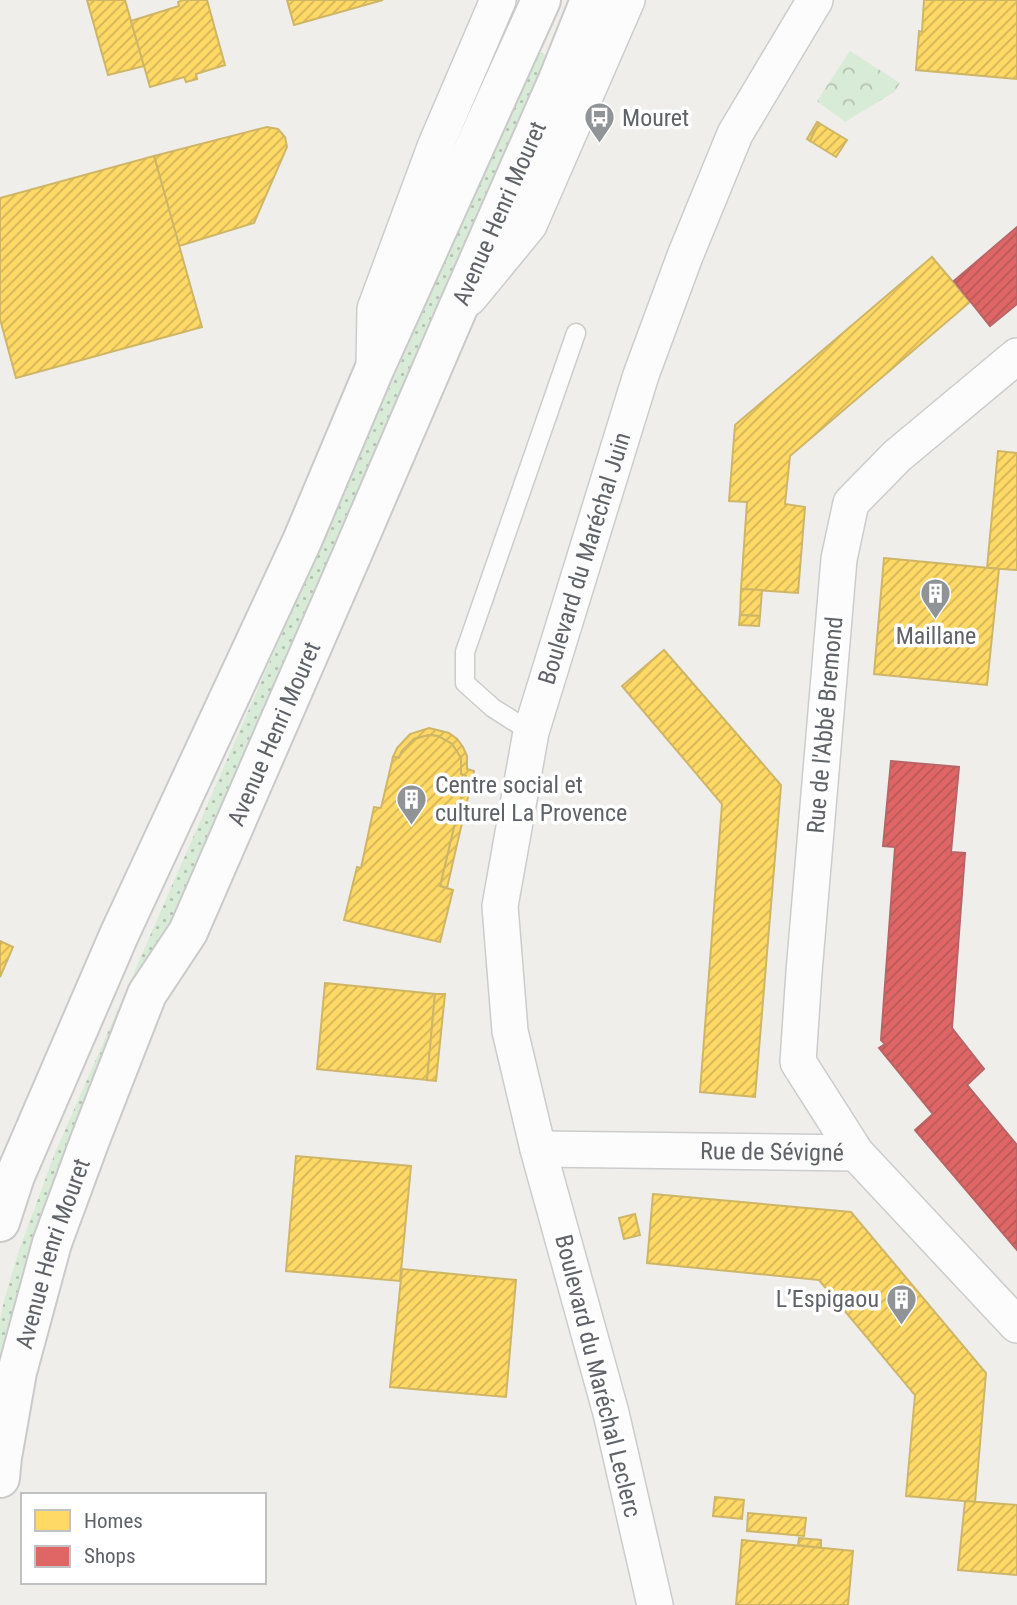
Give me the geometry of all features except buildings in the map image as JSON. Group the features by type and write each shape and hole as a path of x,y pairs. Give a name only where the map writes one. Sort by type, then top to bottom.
{"main road":[{"name":"Avenue Henri Mouret","path":"0,1222 15,1176 119,935 296,553 374,370 541,0"},
{"name":"Avenue Henri Mouret","path":"0,1478 17,1372 52,1243 147,995 188,932 558,80 590,0"}],"street":[{"name":"Avenue Henri Mouret","path":"374,370 375,309 435,147 498,0"},
{"path":"454,317 529,225 627,0"},
{"name":"Boulevard du Maréchal Juin","path":"538,1149 510,1031 500,906 531,732 641,375 685,256 735,134 815,0"},
{"name":"Rue de l'Abbé Bremond","path":"856,1153 798,1062 839,559 851,503 897,456 1017,356"},
{"name":"Rue de Sévigné","path":"538,1149 856,1153 1017,1325"},
{"name":"Boulevard du Maréchal Leclerc","path":"538,1149 602,1377 655,1605"}],"lane":[{"path":"531,732 493,708 465,683 465,652 576,333"}],"green space":[{"path":"537,51 548,56 67,1158 0,1371 0,1319 4,1301 18,1253 55,1153"},
{"path":"850,51 900,83 894,92 845,122 817,101"}],"place":[{"name":"Mouret","path":"599,145"},
{"name":"Maillane","path":"936,621"},
{"name":"Centre social et culturel La Provence","path":"412,826"},
{"name":"L’Espigaou","path":"902,1326"}]}
